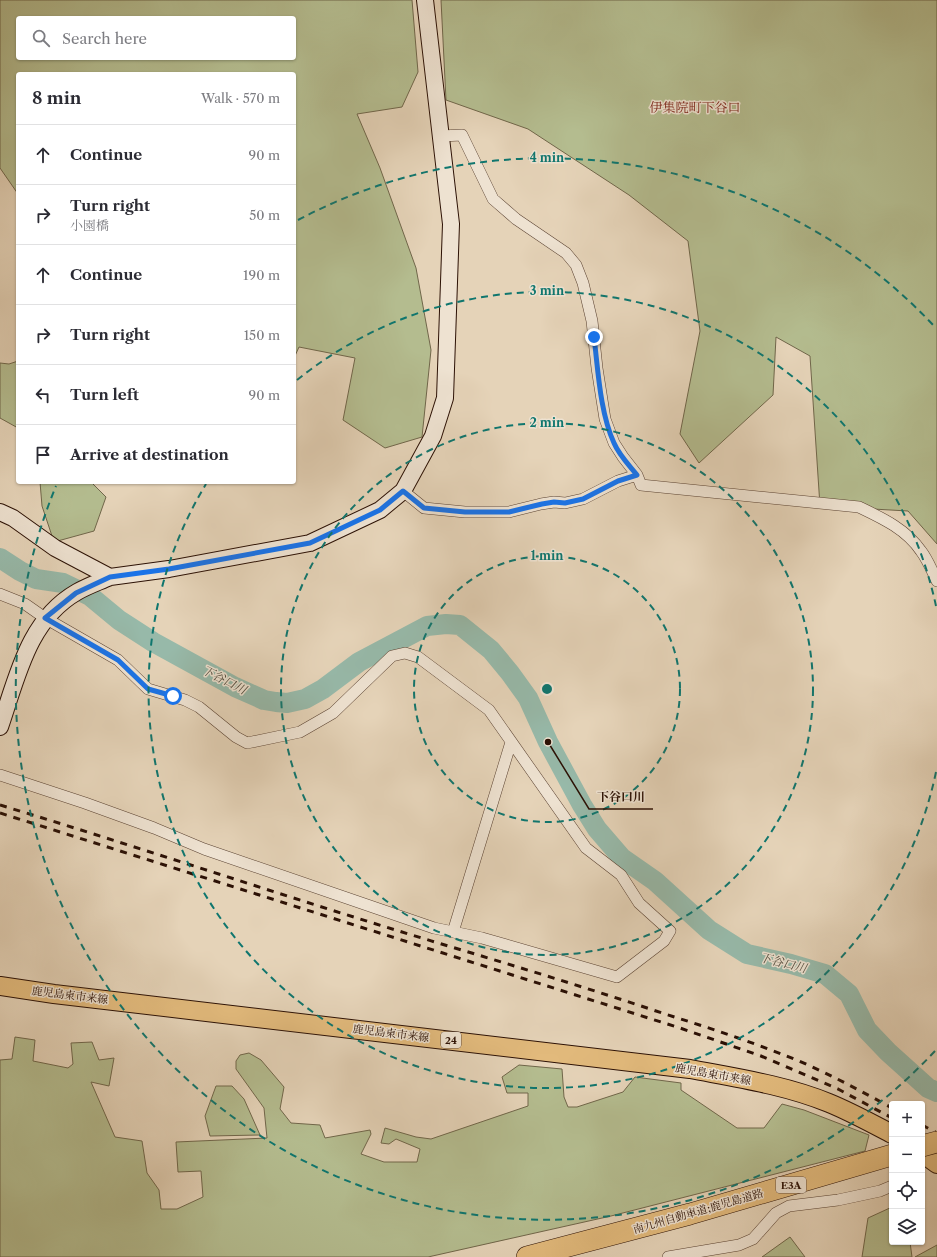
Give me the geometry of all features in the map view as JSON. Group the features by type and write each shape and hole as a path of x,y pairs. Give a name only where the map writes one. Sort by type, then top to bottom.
{"highway":[{"path":"925,1145 937,1142"},
{"name":"南九州自動車道;鹿児島道路","path":"527,1257 690,1214 889,1156"}],"main road":[{"name":"鹿児島東市来線","path":"0,986 54,994 690,1069 745,1079 782,1088 828,1103 889,1133"},
{"path":"925,1156 937,1164"}],"street":[{"path":"0,727 25,653 45,618 76,593 110,577 169,569 310,543 380,510 403,491 433,436 445,398 451,224 425,0"},
{"path":"441,136 462,135 493,199 516,219 566,253 576,265 583,283 592,321 597,368 605,418 614,443 622,457 637,475 641,485 859,507 889,522 907,534 922,551 937,581"},
{"path":"403,491 424,508 465,512 509,512 542,504 554,502 565,503 583,499 618,481 637,475"},
{"path":"0,512 13,518 55,548 110,577"},
{"path":"0,594 25,604 45,618 118,660 148,689 186,700 199,707 236,737 248,743 300,732 312,726 334,713 392,656 405,653 418,657 489,710 586,848 620,875 640,903 670,932 664,941 617,977 482,938 434,928 219,854 154,828 0,775"},
{"path":"453,932 511,742"},
{"path":"668,1257 739,1245 753,1239 776,1213 789,1206 838,1200 880,1191 889,1187"}],"green space":[{"path":"0,0 412,0 418,72 402,107 357,114 380,168 416,268 431,350 422,437 385,448 343,420 355,358 299,347 296,354 296,72 16,72 16,191 0,168"},
{"path":"441,0 937,0 937,544 908,511 820,506 810,356 776,337 773,395 699,463 680,434 700,331 688,241 629,195 528,129 446,100"},
{"path":"16,362 16,427 0,418 0,363 9,364"},
{"path":"40,484 93,484 106,497 94,531 54,542 42,506"},
{"path":"15,1037 35,1040 33,1061 68,1068 73,1064 71,1043 92,1042 99,1060 114,1058 109,1086 91,1082 115,1137 142,1141 147,1173 159,1190 161,1209 177,1209 203,1197 201,1171 178,1172 176,1142 267,1138 264,1108 236,1069 236,1061 240,1055 249,1053 261,1060 284,1087 280,1109 291,1123 320,1125 325,1138 370,1130 371,1134 361,1154 384,1162 417,1162 420,1149 396,1139 389,1144 381,1143 385,1128 416,1137 431,1139 528,1106 528,1093 507,1093 502,1077 519,1065 562,1069 564,1097 568,1107 577,1107 623,1092 635,1077 681,1083 681,1090 737,1128 764,1128 782,1104 804,1110 869,1135 865,1151 611,1216 428,1257 0,1257 0,1060 12,1059"},
{"path":"216,1086 232,1086 244,1099 260,1135 210,1136 205,1116"},
{"path":"889,1208 889,1245 910,1245 912,1257 862,1257 868,1218"},
{"path":"790,1237 805,1257 762,1257"},
{"path":"937,1245 937,1257 915,1257"}],"waterway":[{"name":"下谷口川","path":"0,558 36,579 63,583 90,596 119,620 153,642 235,687 264,700 276,702 287,703 305,699 323,689 359,662 427,626 446,624 460,625 491,650 528,698 548,742 582,805 597,829 622,858 655,881 709,930 747,954 791,964 825,974 849,994 867,1030 888,1052 928,1088 937,1092"}],"railway":[{"path":"0,805 716,1030 799,1061 846,1083 889,1106"},
{"path":"0,813 680,1028 761,1056 838,1089 889,1116"},
{"path":"925,1127 937,1133"},
{"path":"925,1137 937,1144"}],"place":[{"name":"下谷口川","path":"548,742"}],"district":[{"name":"伊集院町下谷口","path":"695,107"}],"route":[{"path":"173,696 148,689 118,660 45,618 76,593 110,577 169,569 310,543 380,510 403,491 424,508 465,512 509,512 542,504 554,502 565,503 583,499 618,481 637,475 622,457 614,443 605,418 594,337"}]}
